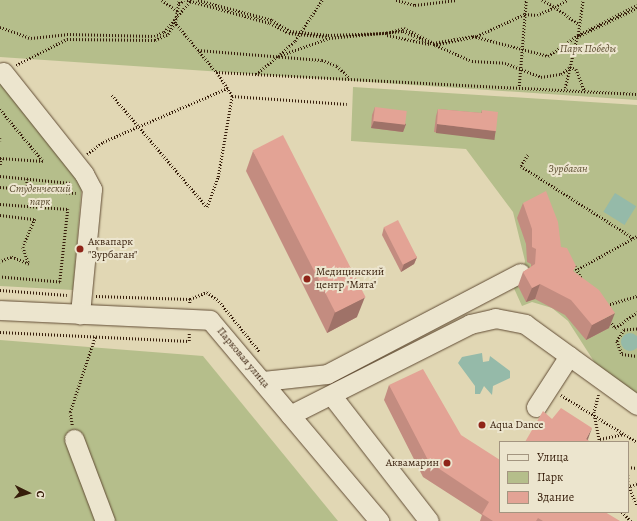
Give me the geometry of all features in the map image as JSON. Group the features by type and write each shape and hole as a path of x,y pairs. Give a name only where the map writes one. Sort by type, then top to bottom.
{"street":[{"path":"3,72 75,162 92,189 84,295 80,314"},
{"path":"263,381 327,374 520,273"},
{"name":"Парковая улица","path":"0,310 210,320 263,381 379,521"},
{"path":"290,415 332,396 470,324 495,318 525,324 637,405"},
{"path":"536,407 569,356"},
{"path":"332,396 429,521"},
{"path":"74,439 105,521"}],"path":[{"path":"162,0 177,11"},
{"path":"3,72 66,39 155,40 168,34 175,24 179,0"},
{"path":"178,4 184,0"},
{"path":"0,27 31,38 67,34 154,36 164,32 189,0 299,33 335,35 387,33 404,28 433,43 477,36 522,47 548,56 578,36 637,5"},
{"path":"198,0 272,20 290,31 329,38 386,35 403,31 432,45 472,61 505,63 541,77 561,74 570,67 576,68 585,91"},
{"path":"255,74 278,56 299,33 322,0"},
{"path":"396,0 415,5 457,0"},
{"path":"519,86 526,0"},
{"path":"542,0 555,7 578,24"},
{"path":"386,35 432,45 477,36 525,14 537,15 567,0"},
{"path":"564,88 578,36 578,24 583,0"},
{"path":"578,36 637,8"},
{"path":"112,95 207,207 218,177 232,96 216,72 175,24"},
{"path":"278,56 329,38"},
{"path":"197,50 322,60 337,66 351,78"},
{"path":"216,72 564,88 585,91 637,94"},
{"path":"75,162 103,142 228,88"},
{"path":"232,96 347,104"},
{"path":"0,109 43,161 0,158 0,165"},
{"path":"528,155 520,166 633,238"},
{"path":"0,176 76,184"},
{"path":"26,189 27,179"},
{"path":"0,186 83,194"},
{"path":"0,204 68,209 60,282 0,277"},
{"path":"0,215 36,219 23,247 29,264 11,257 0,262"},
{"path":"578,269 637,236"},
{"path":"569,260 578,269 584,284"},
{"path":"0,290 190,300 207,292 219,301 262,355"},
{"path":"598,308 637,296"},
{"path":"190,300 190,312"},
{"path":"615,328 637,312"},
{"path":"607,318 621,333"},
{"path":"637,329 628,328 621,333 617,341 619,350 627,356 637,356"},
{"path":"0,332 189,342 189,333"},
{"path":"74,439 70,412 95,337"},
{"path":"606,383 596,402 596,417 600,441 624,434"},
{"path":"549,387 637,442"},
{"path":"637,484 629,489 637,505"},
{"path":"623,513 631,521"}],"green space":[{"name":"Парк Победы","path":"0,0 637,0 637,100 0,57"},
{"name":"Студенческий парк","path":"0,81 82,183 73,290 0,286"},
{"name":"Зурбаган","path":"353,87 637,105 637,394 595,363 568,321 552,308 532,302 522,306 512,284 521,279 525,261 513,212 466,149 351,141"},
{"path":"0,340 203,356 338,521 0,521"}],"shaded area":[{"path":"615,193 636,206 625,225 603,212"},
{"path":"630,333 638,339 638,345 636,348 630,351 624,348 621,342 624,336"},
{"path":"482,353 483,362 489,361 490,356 510,371 510,378 493,386 492,395 484,386 480,394 475,394 475,386 458,363 462,357"}],"building":[{"path":"375,107 407,111 405,125 373,121"},
{"path":"438,109 482,113 482,110 498,112 496,131 437,124"},
{"path":"283,135 366,297 335,313 253,150"},
{"path":"546,191 558,222 561,247 567,248 576,266 573,271 599,290 615,313 592,325 571,300 540,284 532,288 523,272 535,264 536,249 532,247 532,229 523,203"},
{"path":"398,220 417,257 403,265 384,227"},
{"name":"Аквамарин","path":"423,369 461,435 499,459 499,513 607,513 620,521 543,521 538,518 536,521 493,521 482,514 489,502 429,462 389,385"},
{"path":"561,408 592,428 586,439 589,441 526,441 543,411 552,419"}],"place":[{"name":"Аквапарк \"Зурбаган\"","path":"80,249"},
{"name":"Медицинский центр \"Мята\"","path":"307,279"},
{"name":"Aqua Dance","path":"482,425"},
{"name":"Аквамарин","path":"447,463"}]}
